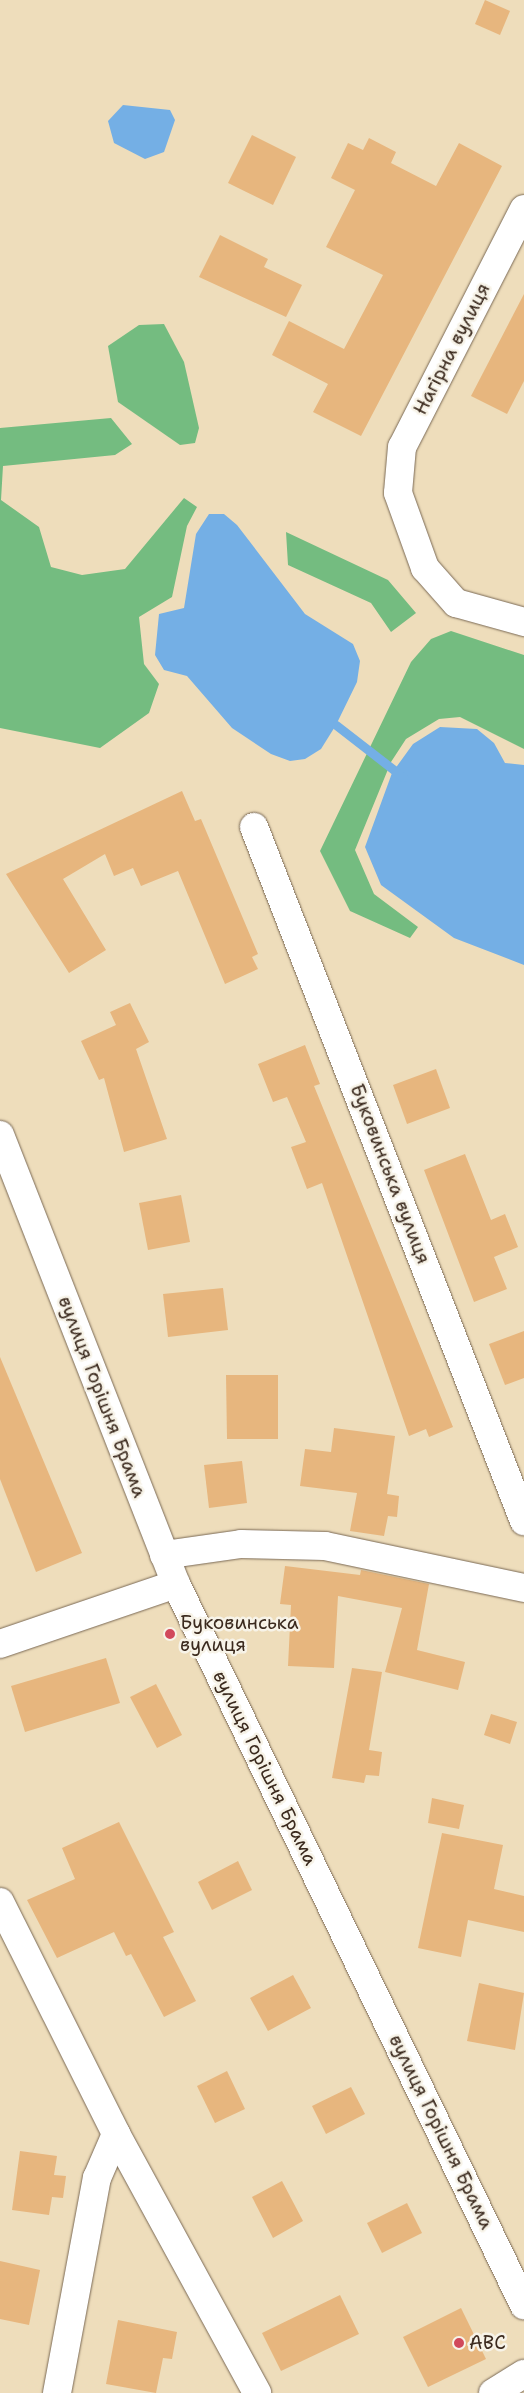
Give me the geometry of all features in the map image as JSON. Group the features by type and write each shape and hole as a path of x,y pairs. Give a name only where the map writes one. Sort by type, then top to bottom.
{"street":[{"name":"Нагірна вулиця","path":"524,209 402,447 398,493 425,568 456,603 524,622"},
{"name":"Буковинська вулиця","path":"254,827 524,1521"},
{"name":"вулиця Горішня Брама","path":"0,1135 176,1584 524,2305"},
{"path":"164,1555 241,1544 324,1546 524,1588"},
{"path":"0,1644 176,1584"},
{"path":"0,1902 116,2134 257,2393"},
{"path":"56,2393 96,2178 116,2134"},
{"path":"492,2393 524,2374"}],"green space":[{"path":"164,324 184,362 199,428 195,443 180,445 118,402 108,346 139,325"},
{"path":"111,418 132,444 115,455 3,466 1,500 39,527 51,567 82,575 125,569 184,498 197,507 187,526 172,597 139,617 144,664 159,684 149,713 100,748 0,728 0,428"},
{"path":"286,532 388,580 416,613 391,632 371,603 288,565"},
{"path":"451,631 524,655 524,749 460,717 439,719 406,739 391,762 355,850 374,894 418,927 410,938 350,911 320,851 411,662 431,639"}],"water":[{"path":"123,105 170,110 175,120 164,152 145,159 114,143 108,121"},
{"path":"209,514 224,514 237,525 305,614 353,644 360,661 357,682 336,725 321,749 305,759 290,761 271,754 232,728 187,676 164,670 155,655 159,614 184,608 196,534"},
{"path":"440,727 477,729 494,743 505,763 524,765 524,965 454,938 381,885 365,847 392,773 413,744"}],"building":[{"path":"485,0 510,11 500,35 475,24"},
{"path":"252,135 296,157 273,205 228,183"},
{"path":"369,138 396,152 391,163 436,186 459,143 502,166 361,436 313,412 328,384 272,355 289,321 344,349 383,275 326,247 355,190 331,178 348,143 363,150"},
{"path":"220,235 268,259 264,267 302,285 286,317 199,277"},
{"path":"524,294 524,381 507,414 471,396"},
{"path":"182,791 195,821 201,819 258,954 252,957 258,969 225,984 178,871 141,886 133,868 114,876 105,854 63,879 106,950 69,973 6,874"},
{"path":"130,1003 149,1042 136,1049 167,1139 124,1152 104,1078 99,1080 81,1041 116,1025 110,1012"},
{"path":"305,1045 320,1084 314,1086 453,1427 429,1437 426,1429 409,1436 322,1183 307,1189 291,1147 306,1142 287,1097 273,1102 258,1064"},
{"path":"436,1069 450,1108 407,1124 393,1085"},
{"path":"465,1154 491,1220 505,1214 518,1247 494,1257 507,1289 474,1302 424,1170"},
{"path":"181,1195 190,1242 148,1250 139,1203"},
{"path":"223,1288 228,1330 168,1337 163,1294"},
{"path":"524,1331 524,1378 505,1385 489,1344"},
{"path":"0,1357 82,1553 36,1572 0,1479"},
{"path":"226,1375 278,1375 278,1439 227,1439"},
{"path":"334,1428 395,1436 387,1494 399,1496 397,1517 388,1516 384,1536 350,1531 357,1493 300,1486 305,1449 331,1452"},
{"path":"242,1461 247,1503 209,1508 204,1465"},
{"path":"285,1566 360,1575 361,1570 429,1584 417,1650 465,1662 458,1690 385,1672 402,1608 338,1596 334,1668 288,1666 291,1605 280,1604"},
{"path":"106,1658 120,1703 25,1732 11,1686"},
{"path":"352,1668 382,1672 369,1750 382,1752 379,1776 366,1775 364,1783 332,1778"},
{"path":"156,1684 182,1735 157,1748 130,1697"},
{"path":"491,1714 517,1722 510,1744 484,1735"},
{"path":"432,1798 464,1805 459,1829 428,1823"},
{"path":"119,1822 174,1932 163,1937 196,2001 164,2017 131,1954 126,1956 114,1932 57,1958 27,1900 75,1879 62,1848"},
{"path":"442,1833 503,1845 494,1889 524,1896 524,1932 468,1920 461,1957 418,1948"},
{"path":"238,1861 252,1890 212,1910 198,1882"},
{"path":"293,1975 311,2008 268,2031 250,1998"},
{"path":"479,1983 524,1993 515,2050 467,2041"},
{"path":"227,2071 245,2109 215,2123 197,2086"},
{"path":"351,2087 365,2114 326,2134 312,2106"},
{"path":"20,2151 57,2156 54,2175 66,2176 63,2198 52,2197 49,2215 12,2210"},
{"path":"282,2181 303,2221 273,2238 252,2197"},
{"path":"407,2203 422,2233 382,2253 367,2223"},
{"path":"0,2261 40,2270 29,2325 0,2319"},
{"path":"340,2295 359,2334 281,2371 262,2333"},
{"path":"461,2308 486,2359 428,2387 403,2337"},
{"path":"118,2320 177,2332 172,2359 163,2358 156,2393 106,2384"}],"waterway":[{"path":"336,725 403,777"}],"place":[{"name":"Буковинська вулиця","path":"170,1634"},
{"name":"ABC","path":"459,2343"}]}
